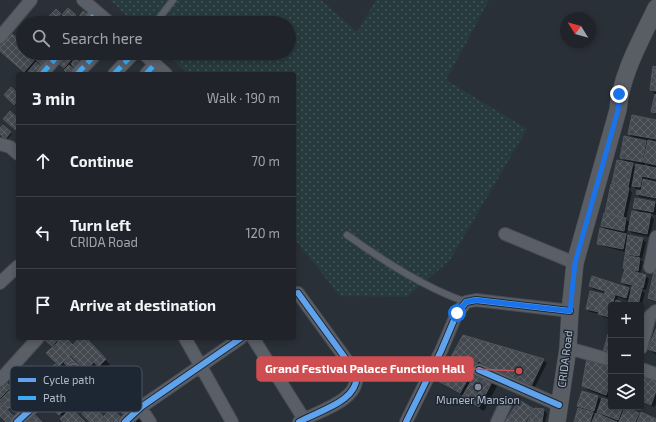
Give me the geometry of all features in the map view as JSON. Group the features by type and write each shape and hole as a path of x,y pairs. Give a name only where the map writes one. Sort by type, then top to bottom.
{"main road":[{"name":"CRIDA Road","path":"557,422 568,348 575,263 618,110 619,94 633,58 656,8"},
{"name":"CRIDA Road","path":"618,110 629,97 656,35"}],"street":[{"path":"18,16 31,0"},
{"path":"83,0 102,16"},
{"path":"93,16 97,12"},
{"path":"0,37 16,18"},
{"path":"44,72 54,60"},
{"path":"79,72 90,60"},
{"path":"116,72 127,60"},
{"path":"151,60 164,72"},
{"path":"148,72 155,64"},
{"path":"0,144 10,146 16,152"},
{"path":"505,234 575,263"},
{"path":"650,267 656,237"},
{"path":"0,283 16,268"},
{"path":"254,340 301,421 336,405 348,396 355,384 356,374 298,292"},
{"path":"406,422 442,351 457,313 466,302 476,300 570,311"},
{"path":"644,338 650,316 656,311"},
{"path":"13,366 36,340"},
{"path":"186,340 232,422"},
{"path":"150,422 142,407 238,340"},
{"path":"568,348 608,359"},
{"path":"0,380 10,369"},
{"path":"479,370 560,405"},
{"path":"644,370 656,374"},
{"path":"497,422 506,405"},
{"path":"17,422 28,412"},
{"path":"125,422 136,412"}],"lane":[{"path":"161,16 173,0"},
{"path":"347,235 426,285 466,302"}],"green space":[{"path":"110,0 321,0 357,32 376,0 489,0 446,80 527,129 450,260 407,297 340,296 296,241 296,72 186,72 173,60 296,60 296,16 127,16"}],"building":[{"path":"68,8 76,15 63,16 62,15"},
{"path":"56,9 61,14 59,16 49,16"},
{"path":"83,11 89,16 79,16"},
{"path":"11,33 16,37 16,60 34,60 24,72 0,51 0,45"},
{"path":"36,60 52,60 45,68"},
{"path":"57,60 71,60 64,68 56,61"},
{"path":"74,60 77,60 83,66 79,71 71,64"},
{"path":"79,60 88,60 84,64"},
{"path":"36,62 45,70 43,72 28,72"},
{"path":"69,65 77,72 66,72 64,70"},
{"path":"653,66 656,67 656,91 650,90"},
{"path":"11,87 16,91 16,102 14,105 4,95"},
{"path":"655,94 656,95 656,113 651,112"},
{"path":"10,111 16,116 16,130 3,119"},
{"path":"632,115 656,120 656,139 628,134"},
{"path":"3,125 11,132 5,139 0,134 0,128"},
{"path":"624,136 646,141 642,162 620,158"},
{"path":"648,140 656,142 656,165 643,162"},
{"path":"617,160 633,163 628,187 612,183"},
{"path":"636,164 656,168 656,179 642,176 640,187 632,186"},
{"path":"643,179 656,182 656,198 636,194 637,190 641,191"},
{"path":"611,184 629,188 623,217 605,213"},
{"path":"635,198 655,202 653,212 633,208"},
{"path":"632,211 651,214 647,234 628,230"},
{"path":"604,213 626,218 624,231 601,226"},
{"path":"600,228 626,234 623,249 597,244"},
{"path":"628,235 643,238 639,256 625,254"},
{"path":"625,255 640,258 638,271 623,268"},
{"path":"656,268 656,301 648,298"},
{"path":"625,269 646,275 643,288 621,282"},
{"path":"592,276 629,288 626,298 589,286"},
{"path":"632,286 642,289 639,302 628,302"},
{"path":"590,291 603,294 599,312 586,309"},
{"path":"605,292 615,295 613,302 608,302 608,317 598,314"},
{"path":"656,329 656,352 648,349"},
{"path":"608,334 608,357 602,356"},
{"path":"463,335 544,359 531,386 478,361 460,393 438,381"},
{"path":"44,340 57,340 52,346"},
{"path":"60,340 68,340 73,345 77,340 88,340 106,359 99,366 94,362 90,366 82,366 57,342"},
{"path":"57,343 70,356 59,366 46,353"},
{"path":"70,357 78,365 67,366 64,363"},
{"path":"587,358 608,366 608,389 606,395 582,386"},
{"name":"Muneer Mansion","path":"477,370 494,378 479,407 462,397"},
{"path":"644,373 656,378 656,391 651,405 644,402"},
{"path":"4,380 10,388 0,398 0,383"},
{"path":"10,390 10,407 8,409 0,400"},
{"path":"582,391 598,396 594,411 577,406"},
{"path":"602,398 608,400 608,410 622,410 618,420 597,412"},
{"path":"519,400 534,409 525,422 505,422"},
{"path":"0,402 17,420 15,422 6,422 0,416"},
{"path":"535,408 544,409 542,422 527,422"},
{"path":"578,408 593,412 590,422 574,422"},
{"path":"624,410 632,410 639,413 635,422 619,422"},
{"path":"30,412 32,412 42,422 20,422"},
{"path":"67,412 75,412 85,422 63,422 60,419"},
{"path":"84,412 99,412 103,416 97,422 90,422 82,414"},
{"path":"108,412 116,412 124,421 123,422 98,422"},
{"path":"121,412 135,412 128,419"},
{"path":"641,412 656,419 656,422 637,422"},
{"path":"596,413 617,422 592,422"}],"marked path":[{"path":"93,16 97,12"},
{"path":"44,72 54,60"},
{"path":"79,72 90,60"},
{"path":"116,72 127,60"},
{"path":"148,72 155,64"}],"cycle path":[{"path":"298,293 356,374 356,383 344,398 299,422"},
{"path":"406,422 441,351 457,313 466,302 476,300 570,311"},
{"path":"142,406 238,340"},
{"path":"479,370 559,405"},
{"path":"17,422 28,412"},
{"path":"125,422 136,412"}],"place":[{"name":"Grand Festival Palace Function Hall","path":"519,371"},
{"name":"Muneer Mansion","path":"478,387"}],"route":[{"path":"457,313 466,302 476,300 570,311 575,263 618,110 619,94"}]}
